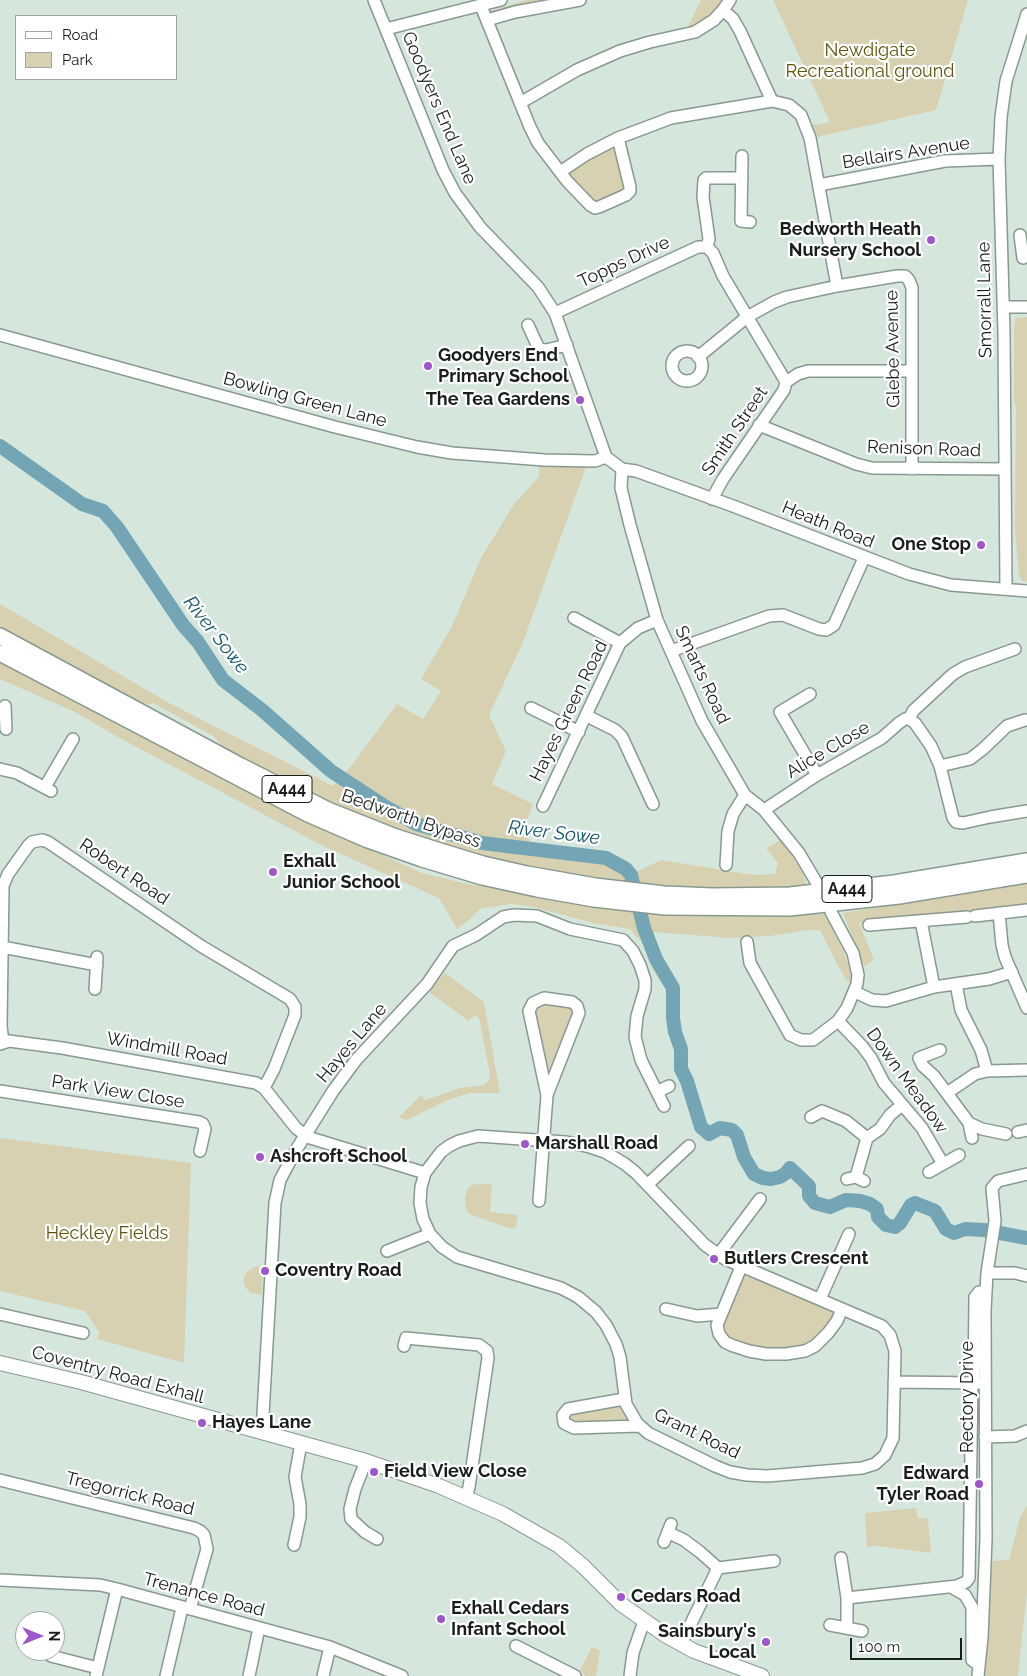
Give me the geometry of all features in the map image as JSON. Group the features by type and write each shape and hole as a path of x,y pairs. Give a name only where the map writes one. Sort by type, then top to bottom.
{"highway":[{"name":"Bedworth Bypass","path":"0,636 241,766 328,810 396,837 483,864 595,892"},
{"name":"Bedworth Bypass","path":"0,653 308,814 368,840 422,859 482,877 537,890 595,892 665,901 790,908 899,896 1027,875"},
{"name":"Bedworth Bypass","path":"665,901 790,895 894,883 1027,861"}],"main road":[{"name":"Coventry Road Exhall","path":"0,1362 81,1382 366,1461 404,1473 466,1498 510,1518 558,1546 583,1566 621,1604 681,1644 762,1676"}],"street":[{"name":"Goodyers End Lane","path":"374,0 443,170 455,193 480,227 543,293 555,313 606,457"},
{"path":"386,29 501,0"},
{"path":"486,20 515,12 580,0"},
{"path":"520,103 577,70 620,51 696,32 714,20 726,5 772,100"},
{"path":"481,6 538,144 560,172 595,208 626,195 630,191 618,138"},
{"name":"Smorrall Lane","path":"1006,589 1004,307 1000,159 1003,98 1006,80 1027,14"},
{"path":"560,172 587,154 618,138 671,118 772,100 789,105 801,115 810,138 837,286"},
{"path":"742,156 741,222 750,222"},
{"name":"Bellairs Avenue","path":"819,185 945,161 1000,159"},
{"path":"742,178 706,178 704,180 703,198 708,239 707,247 713,253 723,276 786,382 798,374 808,371 911,371"},
{"path":"1023,242 1023,258"},
{"name":"Topps Drive","path":"555,313 698,247 707,247"},
{"name":"Glebe Avenue","path":"698,357 747,317 774,302 837,286 902,275 909,280 912,294 912,469"},
{"path":"1004,307 1027,308"},
{"path":"528,325 539,349 546,350 567,345"},
{"name":"Bowling Green Lane","path":"0,334 326,424 418,447 452,453 544,460 595,461 606,457"},
{"name":"Smith Street","path":"712,499 759,425 784,390 786,382"},
{"name":"Renison Road","path":"759,425 864,466 885,469 1005,470"},
{"path":"606,457 622,469"},
{"name":"Heath Road","path":"622,469 636,471 908,574 937,582 1027,591"},
{"name":"Smarts Road","path":"622,469 621,488 657,620 702,721 745,795 764,810 799,853 818,885"},
{"path":"671,651 769,616 783,615 826,630 834,625 864,558"},
{"path":"573,618 620,643"},
{"name":"Hayes Green Road","path":"543,806 620,643 638,628 657,620"},
{"name":"Alice Close","path":"764,810 816,775 870,746 899,723 909,719 913,711 953,674 965,667 1015,649"},
{"path":"810,693 780,712 816,775"},
{"path":"4,724 5,706"},
{"path":"530,708 578,732"},
{"path":"587,716 615,730 622,737 654,804"},
{"path":"909,719 931,746 940,766 953,818 959,823 1027,811"},
{"path":"940,766 970,759 1007,726 1025,719"},
{"path":"0,769 17,773 48,789 72,739"},
{"path":"726,865 729,811 745,795"},
{"name":"Robert Road","path":"2,1043 2,894 4,882 30,844 38,840 45,841 201,946 290,999 295,1015 274,1069 264,1088"},
{"path":"869,925 921,922 1027,910"},
{"path":"747,942 750,963 790,1035 800,1040 813,1040 838,1021 848,1008 855,992 858,975 854,958 832,912"},
{"path":"999,913 1005,957 1027,1008"},
{"name":"Hayes Lane","path":"262,1432 275,1203 280,1180 305,1136 346,1073 427,984 454,946 476,935 503,917 527,914 584,932 623,940 633,951 645,980 645,989 637,1016 635,1037 641,1060 664,1106"},
{"path":"921,922 934,988"},
{"path":"2,947 97,961 95,988"},
{"path":"855,992 872,1000 886,1001 934,988 989,979 1012,972"},
{"path":"956,984 961,1010 981,1050 987,1071"},
{"path":"539,1201 547,1095 579,1013 577,1006 572,1002 544,998 533,1003 529,1011 547,1095"},
{"name":"Down Meadow","path":"838,1021 871,1058 884,1083 922,1128 943,1164"},
{"name":"Windmill Road","path":"2,1043 15,1041 117,1057 256,1084 264,1088"},
{"path":"940,1050 919,1058 923,1066 947,1092 969,1123 972,1138"},
{"path":"947,1092 975,1074 987,1071 1027,1070"},
{"path":"657,1092 669,1086"},
{"path":"264,1088 296,1128 305,1136 425,1173"},
{"name":"Park View Close","path":"0,1091 199,1122 203,1124 205,1129 200,1151"},
{"path":"817,1099 816,1114 846,1121 867,1138"},
{"path":"856,1179 867,1138 880,1129 890,1115 902,1104"},
{"path":"969,1123 982,1129 1006,1134"},
{"name":"Grant Road","path":"490,1136 543,1140 577,1144 605,1152 625,1164 648,1184 705,1245 718,1255 741,1267 882,1326 890,1335 894,1346 894,1432 892,1444 881,1460 862,1468 767,1476 738,1474 722,1469 648,1433 629,1411 624,1399 620,1357 616,1344 602,1319 586,1303 561,1288 458,1257 442,1247 430,1234 423,1219 420,1203 425,1173 441,1152 469,1137 490,1136"},
{"path":"648,1184 689,1146"},
{"path":"929,1172 959,1155"},
{"name":"Rectory Drive","path":"979,1670 972,1660 972,1607 957,1585 968,1580 970,1574 977,1383 975,1297 979,1292 986,1292 995,1221 995,1209 991,1192 993,1185 1004,1178 1027,1174"},
{"path":"718,1255 760,1199"},
{"path":"387,1251 430,1234"},
{"path":"820,1300 849,1234"},
{"path":"741,1267 721,1314 718,1330 725,1342 749,1352 775,1355 795,1353 815,1346 834,1326 842,1309"},
{"path":"987,1273 1015,1273 1027,1276"},
{"path":"666,1309 697,1316 721,1314"},
{"path":"0,1314 83,1333"},
{"path":"404,1346 406,1338 479,1345 486,1351 488,1358 487,1367 466,1498"},
{"path":"894,1382 977,1383"},
{"name":"Rectory Drive","path":"977,1383 985,1437 986,1531 979,1670"},
{"path":"624,1399 568,1409 563,1415 564,1423 574,1428 640,1426"},
{"path":"985,1437 1015,1436 1027,1431"},
{"path":"292,1547 300,1517 300,1504 295,1477 301,1443"},
{"path":"366,1461 355,1489 350,1509 351,1519 365,1532 377,1538"},
{"name":"Tregorrick Road","path":"0,1480 200,1530 204,1535 207,1549 186,1608"},
{"path":"971,1532 986,1531"},
{"path":"668,1533 684,1540 718,1568 774,1561"},
{"path":"841,1558 847,1598 847,1628"},
{"path":"681,1644 718,1568"},
{"name":"Trenance Road","path":"0,1580 86,1584 117,1589 330,1647 396,1675"},
{"path":"847,1598 957,1585"},
{"path":"65,1658 97,1672 117,1589"},
{"path":"166,1676 186,1608"},
{"path":"630,1676 633,1653 644,1621"},
{"path":"830,1625 862,1631"},
{"path":"249,1676 259,1628"},
{"path":"516,1646 536,1662 572,1675"},
{"path":"322,1676 330,1647"},
{"path":"48,1668 50,1661"}],"green space":[{"path":"526,0 567,0 488,16 487,12"},
{"path":"701,0 722,0 710,17 687,29"},
{"name":"Newdigate Recreational ground","path":"773,0 968,0 936,110 817,137 812,125 830,122"},
{"path":"611,145 616,147 625,190 593,204 567,173"},
{"path":"1027,317 1027,582 1023,581 1019,576 1015,530 1016,407 1014,400 1014,329 1015,319"},
{"path":"539,463 586,467 523,642 489,715 506,751 492,784 533,804 525,825 532,849 606,858 626,869 631,875 661,860 754,875 775,874 778,863 766,848 782,838 803,874 807,885 750,891 647,886 573,876 484,858 427,842 314,799 224,748 213,736 153,703 148,705 120,696 0,629 0,604 169,703 333,786 352,765 397,704 423,719 441,691 421,679 452,626 481,558 514,504 539,477"},
{"path":"0,660 280,809 422,873 463,883 600,908 682,916 824,914 843,950 850,970 851,981 847,981 820,930 731,938 653,932 652,941 656,956 673,980 669,988 664,986 656,975 646,948 630,929 593,923 534,907 510,904 480,909 457,929 439,898 323,846 116,736 75,712 0,679"},
{"path":"1027,882 1027,906 859,923 874,960 864,967 843,913"},
{"path":"445,973 484,1002 500,1093 470,1093 448,1100 407,1120 400,1118 400,1116 421,1095 425,1100 460,1088 484,1085 489,1080 490,1074 479,1018 474,1015 469,1021 429,992"},
{"path":"542,1001 566,1003 575,1011 552,1068 545,1067 533,1011"},
{"name":"Heckley Fields","path":"0,1138 191,1163 184,1363 97,1339 99,1332 85,1311 0,1291"},
{"path":"492,1184 490,1212 518,1215 515,1229 468,1213 465,1198 467,1190 471,1185"},
{"path":"256,1266 263,1267 262,1295 251,1293 244,1283 244,1276"},
{"path":"744,1275 835,1313 832,1322 809,1346 793,1349 764,1349 726,1339 721,1327"},
{"path":"619,1404 627,1420 625,1422 573,1424 567,1419 570,1412"},
{"path":"1027,1505 1027,1591 1018,1676 983,1676 992,1561 1009,1560 1020,1517"},
{"path":"916,1508 918,1518 928,1519 931,1553 877,1546 867,1547 865,1513"},
{"path":"592,1647 600,1650 596,1676 586,1676 580,1670"}],"waterway":[{"name":"River Sowe","path":"0,446 82,504 103,511 117,527 183,625 198,642 223,680 262,710 331,771 416,824 482,843 606,858 626,869 631,875 644,928 656,959 673,988 673,1018 675,1032 681,1049 681,1069 687,1081 701,1127 709,1134 720,1128 732,1130 737,1135 744,1157 754,1174 771,1179 780,1177 790,1168 809,1186 809,1196 815,1203 830,1207 846,1200 870,1204 877,1209 878,1217 886,1225 895,1227 900,1223 911,1205 915,1203 935,1211 946,1229 954,1233 965,1229 984,1230 1027,1238"}],"place":[{"name":"Bedworth Heath Nursery School","path":"931,240"},
{"name":"Goodyers End Primary School","path":"428,366"},
{"name":"The Tea Gardens","path":"580,400"},
{"name":"One Stop","path":"981,545"},
{"name":"Exhall Junior School","path":"273,872"},
{"name":"Marshall Road","path":"525,1144"},
{"name":"Ashcroft School","path":"260,1157"},
{"name":"Butlers Crescent","path":"714,1259"},
{"name":"Coventry Road","path":"265,1271"},
{"name":"Hayes Lane","path":"202,1423"},
{"name":"Field View Close","path":"374,1472"},
{"name":"Edward Tyler Road","path":"979,1484"},
{"name":"Cedars Road","path":"621,1597"},
{"name":"Exhall Cedars Infant School","path":"441,1619"},
{"name":"Sainsbury's Local","path":"766,1642"}]}
